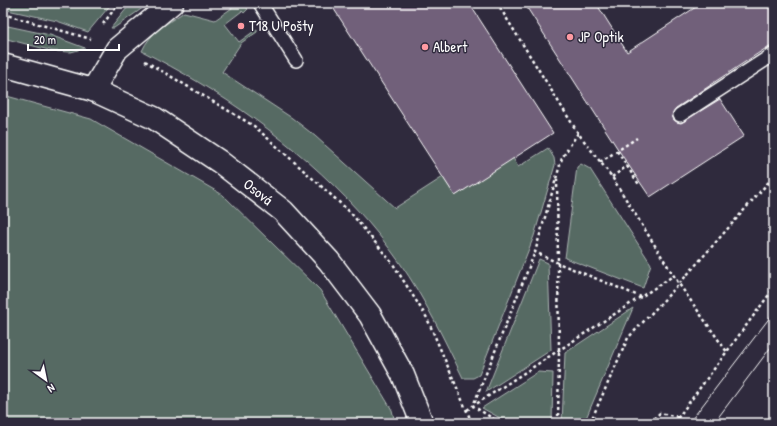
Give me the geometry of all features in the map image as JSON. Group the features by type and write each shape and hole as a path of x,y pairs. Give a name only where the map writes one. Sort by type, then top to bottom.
{"street":[{"path":"93,90 117,49 172,3"},
{"name":"Osová","path":"3,65 93,90 154,118 220,162 283,212 329,260 370,316 403,375 422,423"}],"lane":[{"path":"260,3 296,60"},
{"path":"680,115 774,54"}],"path":[{"path":"100,27 119,3"},
{"path":"497,3 578,133 612,177 673,276 727,352"},
{"path":"3,14 91,39 96,33"},
{"path":"140,59 152,64 254,126 350,212 393,264 427,318 472,423"},
{"path":"473,406 535,252 562,158 578,133"},
{"path":"600,162 637,138"},
{"path":"616,151 640,186"},
{"path":"612,177 627,166"},
{"path":"590,423 628,338 679,284 774,176"},
{"path":"556,179 559,351 558,423"},
{"path":"535,252 641,297"},
{"path":"467,410 673,276"},
{"path":"674,423 774,288"},
{"path":"473,406 500,423"},
{"path":"649,423 660,413 679,417"}],"green space":[{"path":"3,3 112,3 88,32 57,21 3,9"},
{"path":"131,3 150,3 114,28 111,28"},
{"path":"239,3 242,3 248,9 244,13 242,11 225,24 239,42 257,29 257,32 241,43 222,72 292,118 315,136 395,208 443,177 455,196 513,158 518,167 548,148 554,158 555,165 534,236 479,375 473,378 463,378 426,305 400,263 380,236 334,186 309,162 282,140 227,100 142,51 145,44 155,33 184,12 215,20"},
{"path":"3,25 50,35 85,48 71,52 53,51 3,38"},
{"path":"3,95 91,119 223,195 320,290 392,410 395,423 3,423"},
{"path":"581,164 590,169 651,264 643,288 565,258 577,167"},
{"path":"539,259 548,263 551,350 486,392"},
{"path":"633,308 584,423 562,423 565,353"},
{"path":"538,372 553,373 552,423 509,423 482,408"}],"building":[{"path":"330,3 469,3 553,133 455,196"},
{"path":"524,3 596,3 627,52 702,3 774,3 774,43 676,108 672,116 674,120 681,123 720,99 744,136 650,197"}],"tram line":[{"path":"689,423 774,312"},
{"path":"714,423 774,343"}],"place":[{"name":"T18 U Pošty","path":"241,26"},
{"name":"JP Optik","path":"570,37"},
{"name":"Albert","path":"425,47"}]}
